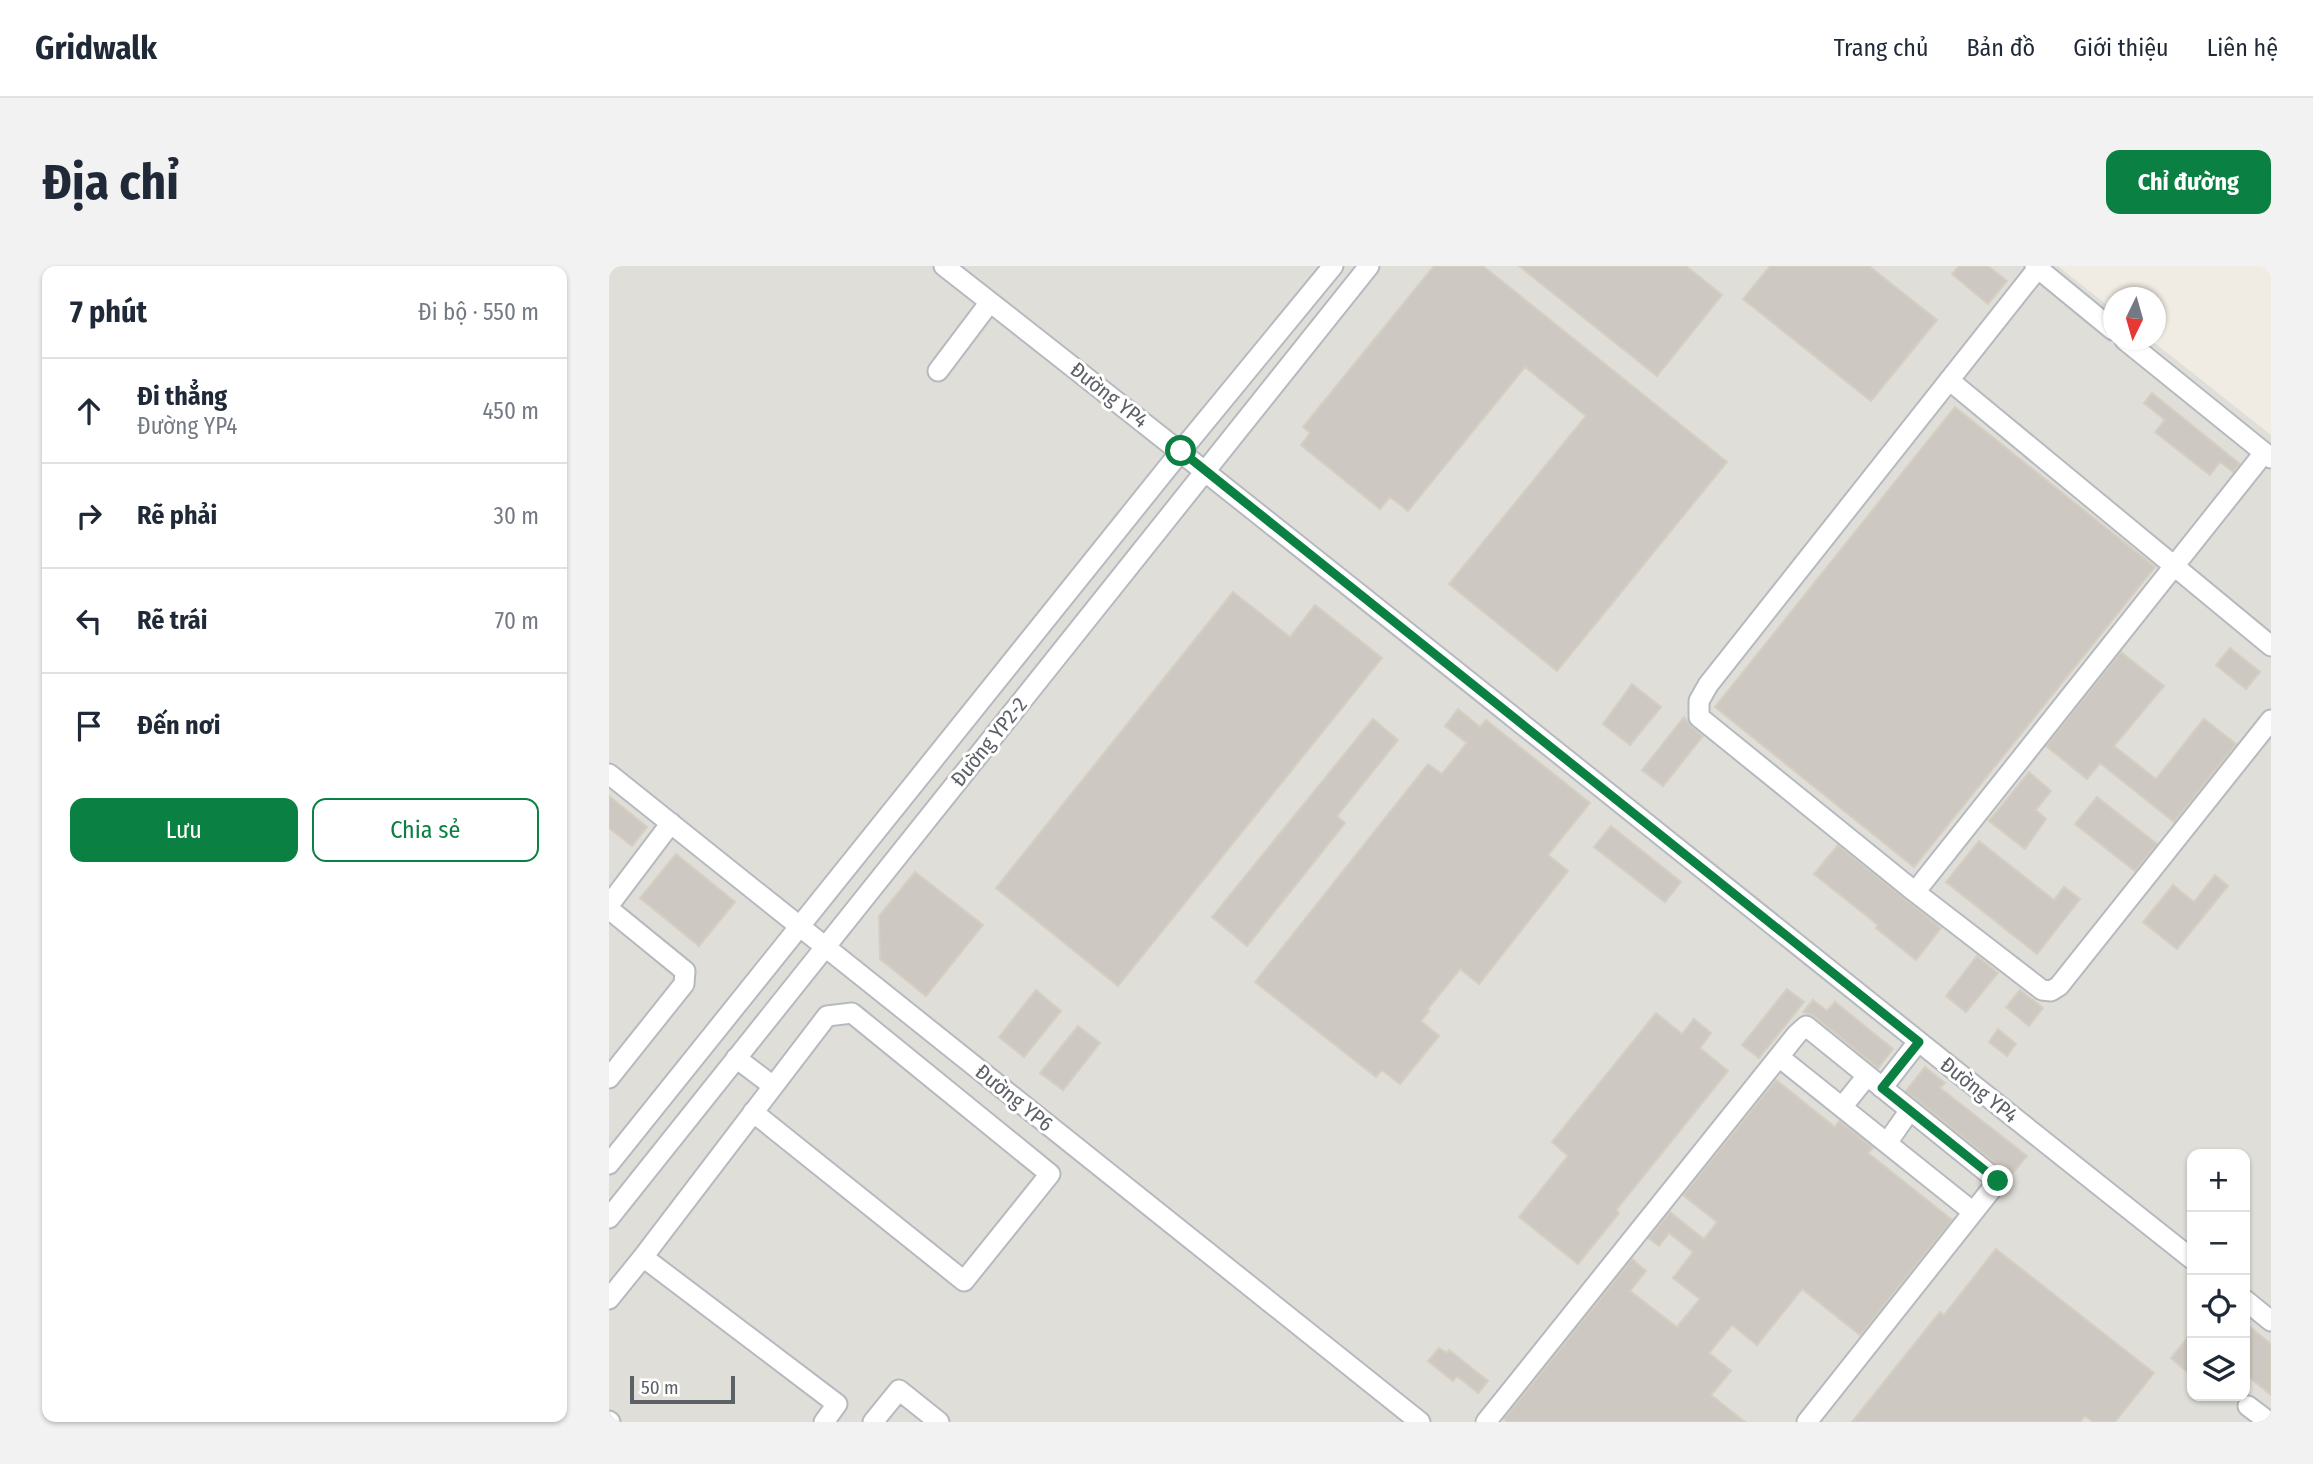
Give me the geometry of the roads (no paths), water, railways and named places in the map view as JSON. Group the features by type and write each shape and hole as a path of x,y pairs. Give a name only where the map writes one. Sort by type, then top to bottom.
{"street":[{"name":"Đường YP4","path":"944,266 1181,451 2187,1255"},
{"name":"Đường YP2-2","path":"609,1164 1181,451 1333,266"},
{"name":"Đường YP2-2","path":"609,1217 1369,266"},
{"path":"2103,322 2036,267 1708,685 1699,701 1699,717 1915,892 2042,990 2051,991 2060,986 2271,720"},
{"path":"938,371 990,302"},
{"path":"1915,892 2174,566 2267,456 2137,350"},
{"path":"1948,380 2271,646"},
{"name":"Đường YP6","path":"609,774 1420,1422"},
{"path":"609,1078 684,984 685,971 609,907 671,823"},
{"path":"609,1300 753,1112 827,1016 852,1013 1050,1174 964,1281 753,1112"},
{"path":"1486,1422 1797,1034 1806,1027 1998,1181 1807,1422"},
{"path":"1842,1107 1875,1082 1919,1042"},
{"path":"1779,1057 1973,1212"},
{"path":"736,1058 773,1086"},
{"path":"1887,1143 1910,1110"},
{"path":"643,1256 837,1404 824,1422"},
{"path":"2250,1304 2271,1321"},
{"path":"873,1422 899,1390 939,1422"},
{"path":"2248,1406 2269,1422"}]}
